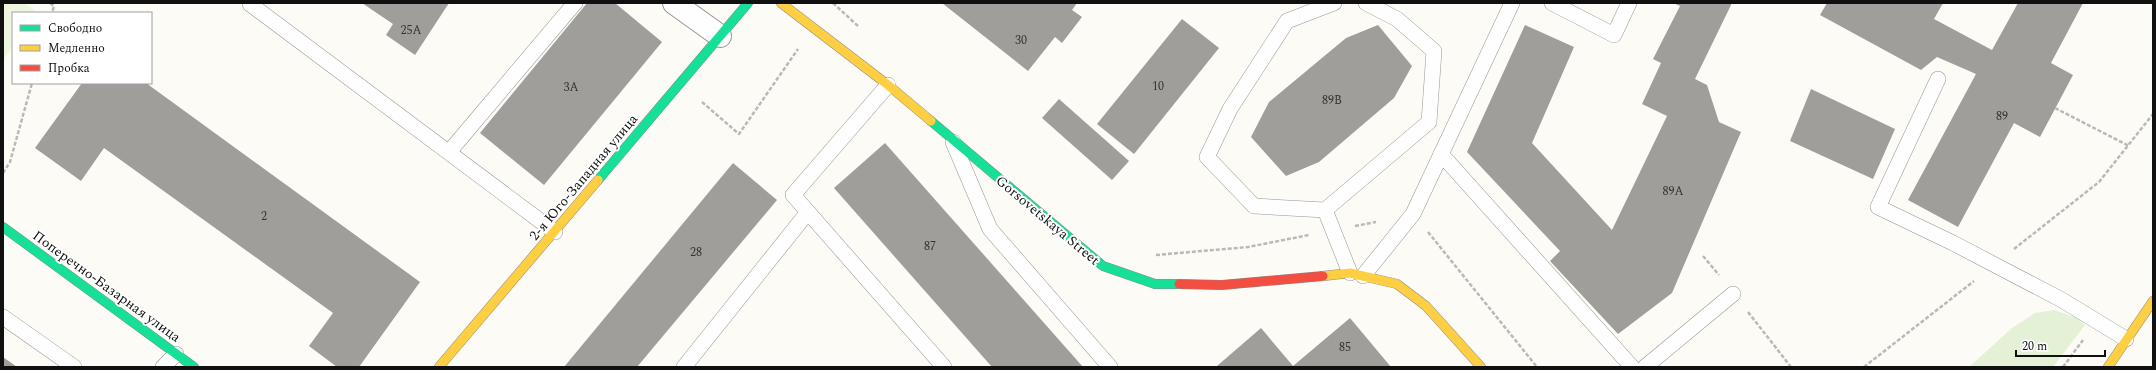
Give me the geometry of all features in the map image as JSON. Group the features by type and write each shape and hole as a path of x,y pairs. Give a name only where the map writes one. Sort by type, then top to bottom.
{"street":[{"path":"674,3 720,36"},
{"name":"2-я Юго-Западная улица","path":"439,367 748,3"},
{"name":"Gorsovetskaya Street","path":"781,3 888,85 1103,266 1155,284 1222,285 1356,275 1397,284 1426,306 1481,367"},
{"name":"Поперечно-Базарная улица","path":"3,227 194,367"},
{"path":"2108,367 2153,301"}],"lane":[{"path":"449,152 575,3"},
{"path":"1334,3 1287,21 1230,109 1207,157 1254,206 1325,210 1429,122 1434,51 1397,18 1366,3"},
{"path":"1325,210 1333,230 1356,275 1413,214 1512,3"},
{"path":"1552,3 1614,35 1628,3"},
{"path":"250,4 555,232"},
{"path":"1938,79 1878,207 2097,320 2126,339"},
{"path":"888,85 792,195 944,367"},
{"path":"952,140 990,229 1110,367"},
{"path":"1441,154 1632,367"},
{"path":"684,367 808,212"},
{"path":"1645,367 1733,294"},
{"path":"3,317 74,367"},
{"path":"162,367 176,354"}],"path":[{"path":"50,3 54,6 52,12"},
{"path":"833,3 862,30"},
{"path":"702,102 739,134 799,48"},
{"path":"3,173 10,162 32,84"},
{"path":"2055,108 2128,146"},
{"path":"1864,367 2099,182 2153,114"},
{"path":"1149,253 1156,255 1248,247 1413,214 1537,367"},
{"path":"2063,367 2097,320"}],"green space":[{"path":"3,3 24,3 37,12 12,12 12,47 3,60"},
{"path":"2054,310 2077,318 2085,325 2053,367 1969,367 2012,328 2035,313"}],"building":[{"path":"362,3 449,3 415,55 386,35 393,24"},
{"path":"587,3 615,3 662,42 544,185 480,133"},
{"path":"942,3 1077,3 1072,10 1082,17 1062,43 1055,37 1028,71"},
{"path":"1673,3 1732,3 1695,79 1707,85 1719,122 1741,132 1672,293 1618,334 1550,261 1560,251 1467,152 1525,25 1574,47 1532,143 1612,230 1667,116 1642,104 1661,63 1653,59 1680,6"},
{"path":"1827,3 1943,3 1934,19 1992,50 2018,3 2083,3 2051,63 2073,75 2040,137 2014,123 1958,227 1908,200 1976,74 1937,57 1921,70 1820,15"},
{"path":"1182,19 1219,48 1134,154 1097,124"},
{"path":"1378,25 1412,66 1394,98 1319,162 1286,176 1251,137 1269,102 1346,38"},
{"path":"81,84 147,84 420,282 359,367 337,367 309,346 333,313 104,148 81,181 35,148"},
{"path":"1811,89 1895,129 1873,179 1790,141"},
{"path":"1059,99 1129,161 1112,180 1042,118"},
{"path":"885,143 1083,367 992,367 834,188"},
{"path":"733,163 777,200 637,367 564,367"},
{"path":"1350,318 1391,367 1217,366 1261,328 1293,366"},
{"path":"3,357 17,367 3,367"}],"traffic: fast":[{"path":"598,180 748,3"},
{"path":"931,121 1103,266 1155,284 1179,284"},
{"path":"3,227 194,367"}],"traffic: slow":[{"path":"781,3 888,85 931,121"},
{"path":"439,367 598,180"},
{"path":"1323,276 1350,273 1397,284 1426,306 1481,367"},
{"path":"2108,367 2153,301"}],"traffic: jam":[{"path":"1179,284 1222,285 1323,276"}]}
